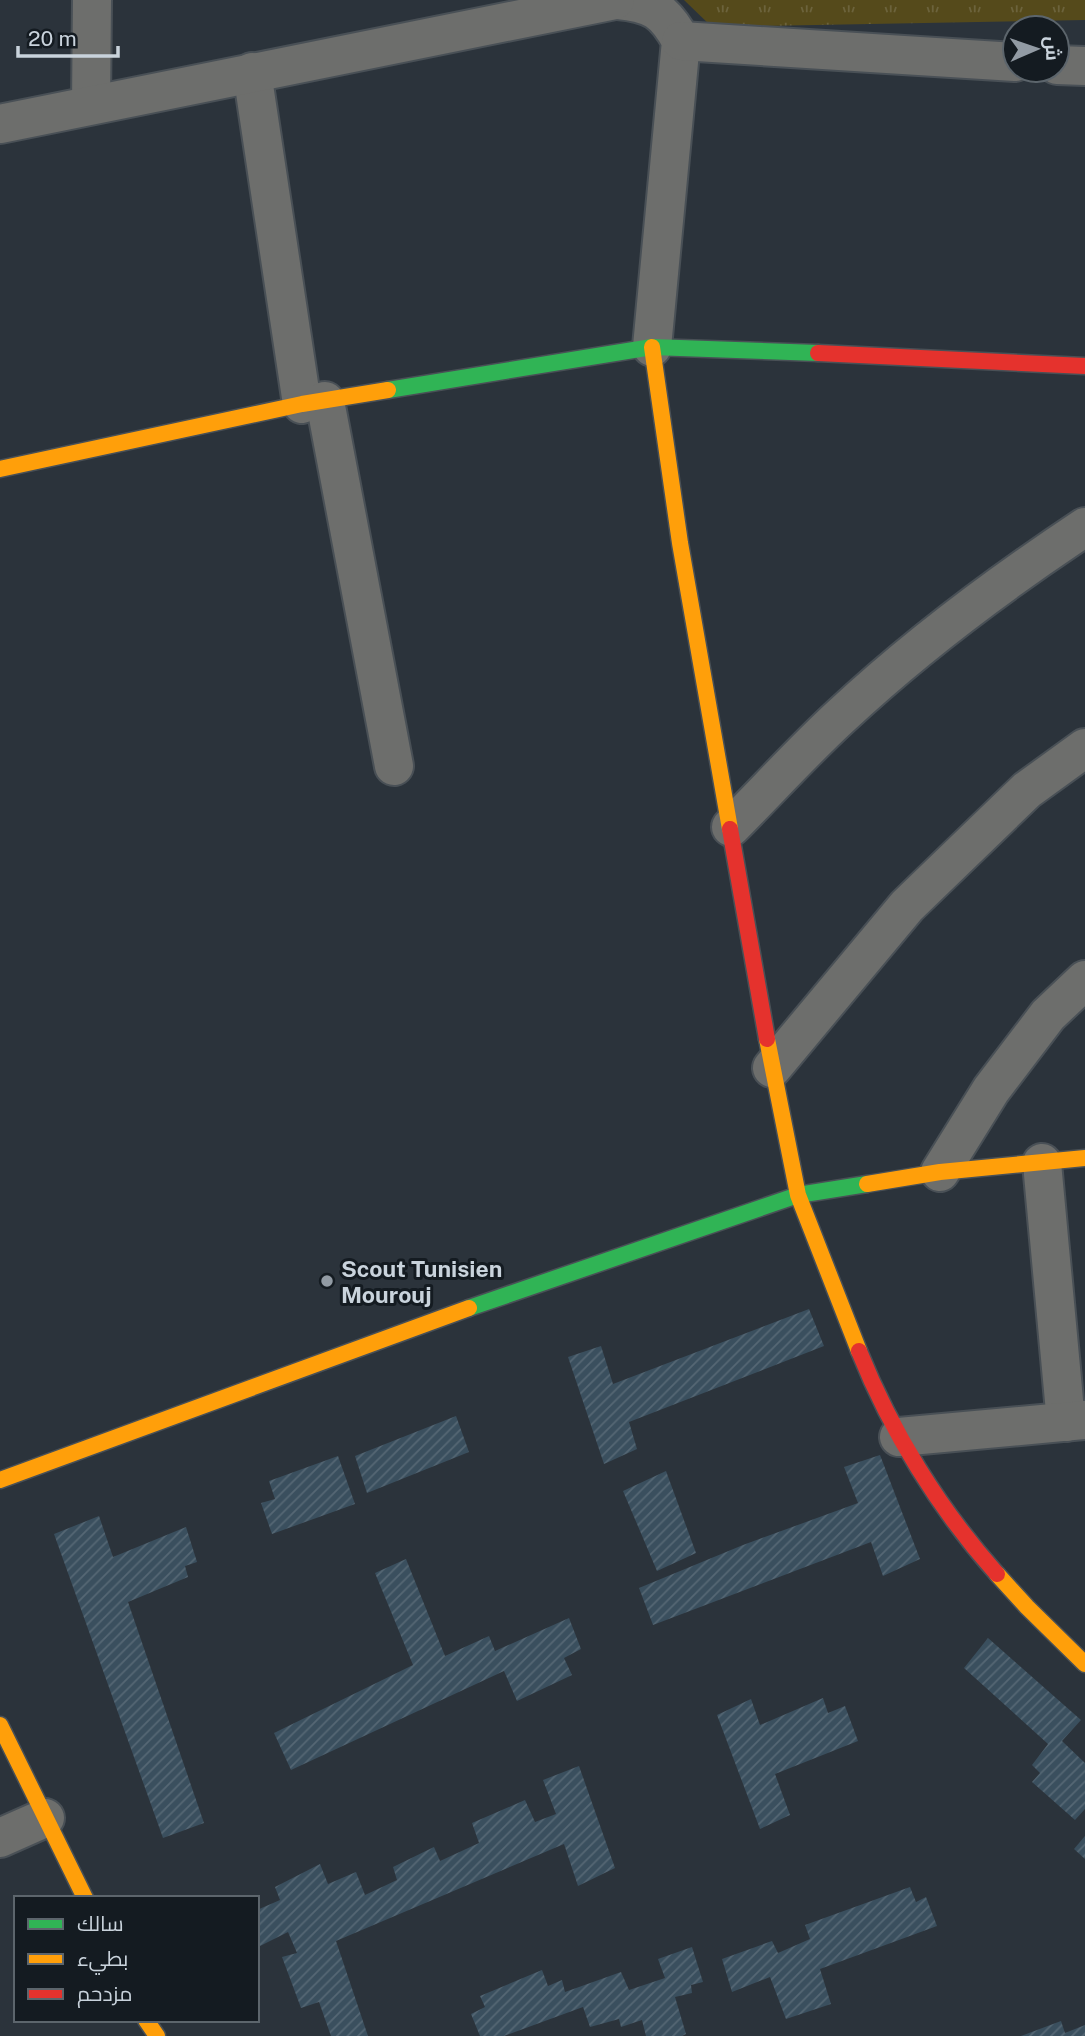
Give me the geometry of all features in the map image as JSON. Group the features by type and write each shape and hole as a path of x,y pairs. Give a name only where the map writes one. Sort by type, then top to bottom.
{"street":[{"path":"91,105 92,0"},
{"path":"0,124 252,72 505,11 617,0 640,2 659,11 672,25 681,41 652,347 680,543 772,1068 798,1195 869,1376 899,1437 984,1559 1027,1607 1085,1664"},
{"path":"681,41 1001,61"},
{"path":"252,72 314,402 394,766"},
{"path":"0,469 314,402 652,347 914,356 1085,366"},
{"path":"731,828 839,717 926,643 1004,580 1085,527"},
{"path":"772,1068 907,906 1027,790 1085,748"},
{"path":"940,1172 991,1090 1048,1015 1085,979"},
{"path":"0,1480 525,1286 798,1195 940,1172 1085,1158"},
{"path":"899,1437 1075,1421 1042,1163"},
{"path":"0,1725 84,1896"},
{"path":"0,1838 45,1818"},
{"path":"126,2036 138,2022"}],"green space":[{"path":"684,0 1085,0 1085,20 1071,20 1071,14 1001,14 1001,22 712,27"}],"building":[{"path":"809,1309 824,1346 629,1422 637,1449 604,1464 568,1357 601,1346 613,1384"},
{"path":"456,1416 469,1452 367,1493 355,1456"},
{"path":"880,1455 920,1559 883,1576 871,1542 653,1625 639,1588 743,1545 858,1503 844,1467"},
{"path":"338,1456 355,1504 272,1534 261,1503 275,1499 269,1481"},
{"path":"666,1471 696,1553 657,1571 623,1491"},
{"path":"99,1516 113,1557 186,1527 197,1562 185,1566 188,1577 128,1602 204,1823 163,1838 54,1534"},
{"path":"406,1559 445,1656 489,1636 495,1651 569,1618 581,1649 564,1658 572,1675 517,1701 504,1671 291,1770 274,1733 413,1665 375,1573"},
{"path":"988,1638 1081,1720 1062,1741 1085,1763 1085,1809 1075,1820 1032,1782 1040,1773 1032,1765 1048,1744 964,1668"},
{"path":"823,1698 828,1713 845,1706 858,1741 775,1774 790,1815 760,1829 717,1715 751,1699 760,1725"},
{"path":"579,1766 615,1868 578,1886 564,1844 336,1941 368,2036 331,2036 319,2002 301,2008 282,1957 297,1953 288,1932 260,1946 259,1943 259,1909 280,1900 275,1887 320,1864 328,1884 356,1872 365,1895 397,1880 393,1867 434,1847 440,1861 479,1843 472,1823 525,1800 535,1822 556,1814 543,1780"},
{"path":"1085,1836 1085,1859 1074,1849"},
{"path":"910,1887 916,1902 926,1897 937,1926 820,1969 831,2004 786,2019 770,1977 732,1992 722,1959 772,1941 778,1953 810,1939 805,1925"},
{"path":"692,1947 703,1982 691,1985 692,1993 675,1997 686,2034 682,2036 646,2036 642,2020 621,2027 619,2019 590,2027 583,2007 504,2036 480,2036 471,2014 485,2007 480,1996 542,1970 548,1986 562,1980 565,1992 621,1972 629,1990 665,1978 658,1959"},
{"path":"1061,2021 1065,2033 1085,2025 1085,2036 1021,2036"}],"traffic: fast":[{"path":"388,390 652,347 818,353"},
{"path":"469,1308 798,1195 867,1184"}],"traffic: slow":[{"path":"652,347 680,543 730,829"},
{"path":"0,469 302,404 388,390"},
{"path":"767,1039 798,1195 859,1351"},
{"path":"867,1184 940,1172 1085,1158"},
{"path":"0,1480 469,1308"},
{"path":"997,1574 1085,1664"},
{"path":"0,1725 84,1896"},
{"path":"147,2022 157,2036"}],"traffic: jam":[{"path":"818,353 1085,366"},
{"path":"730,829 767,1039"},
{"path":"859,1351 901,1440 918,1468 955,1523 997,1574"}],"place":[{"name":"Scout Tunisien Mourouj","path":"327,1281"}]}
